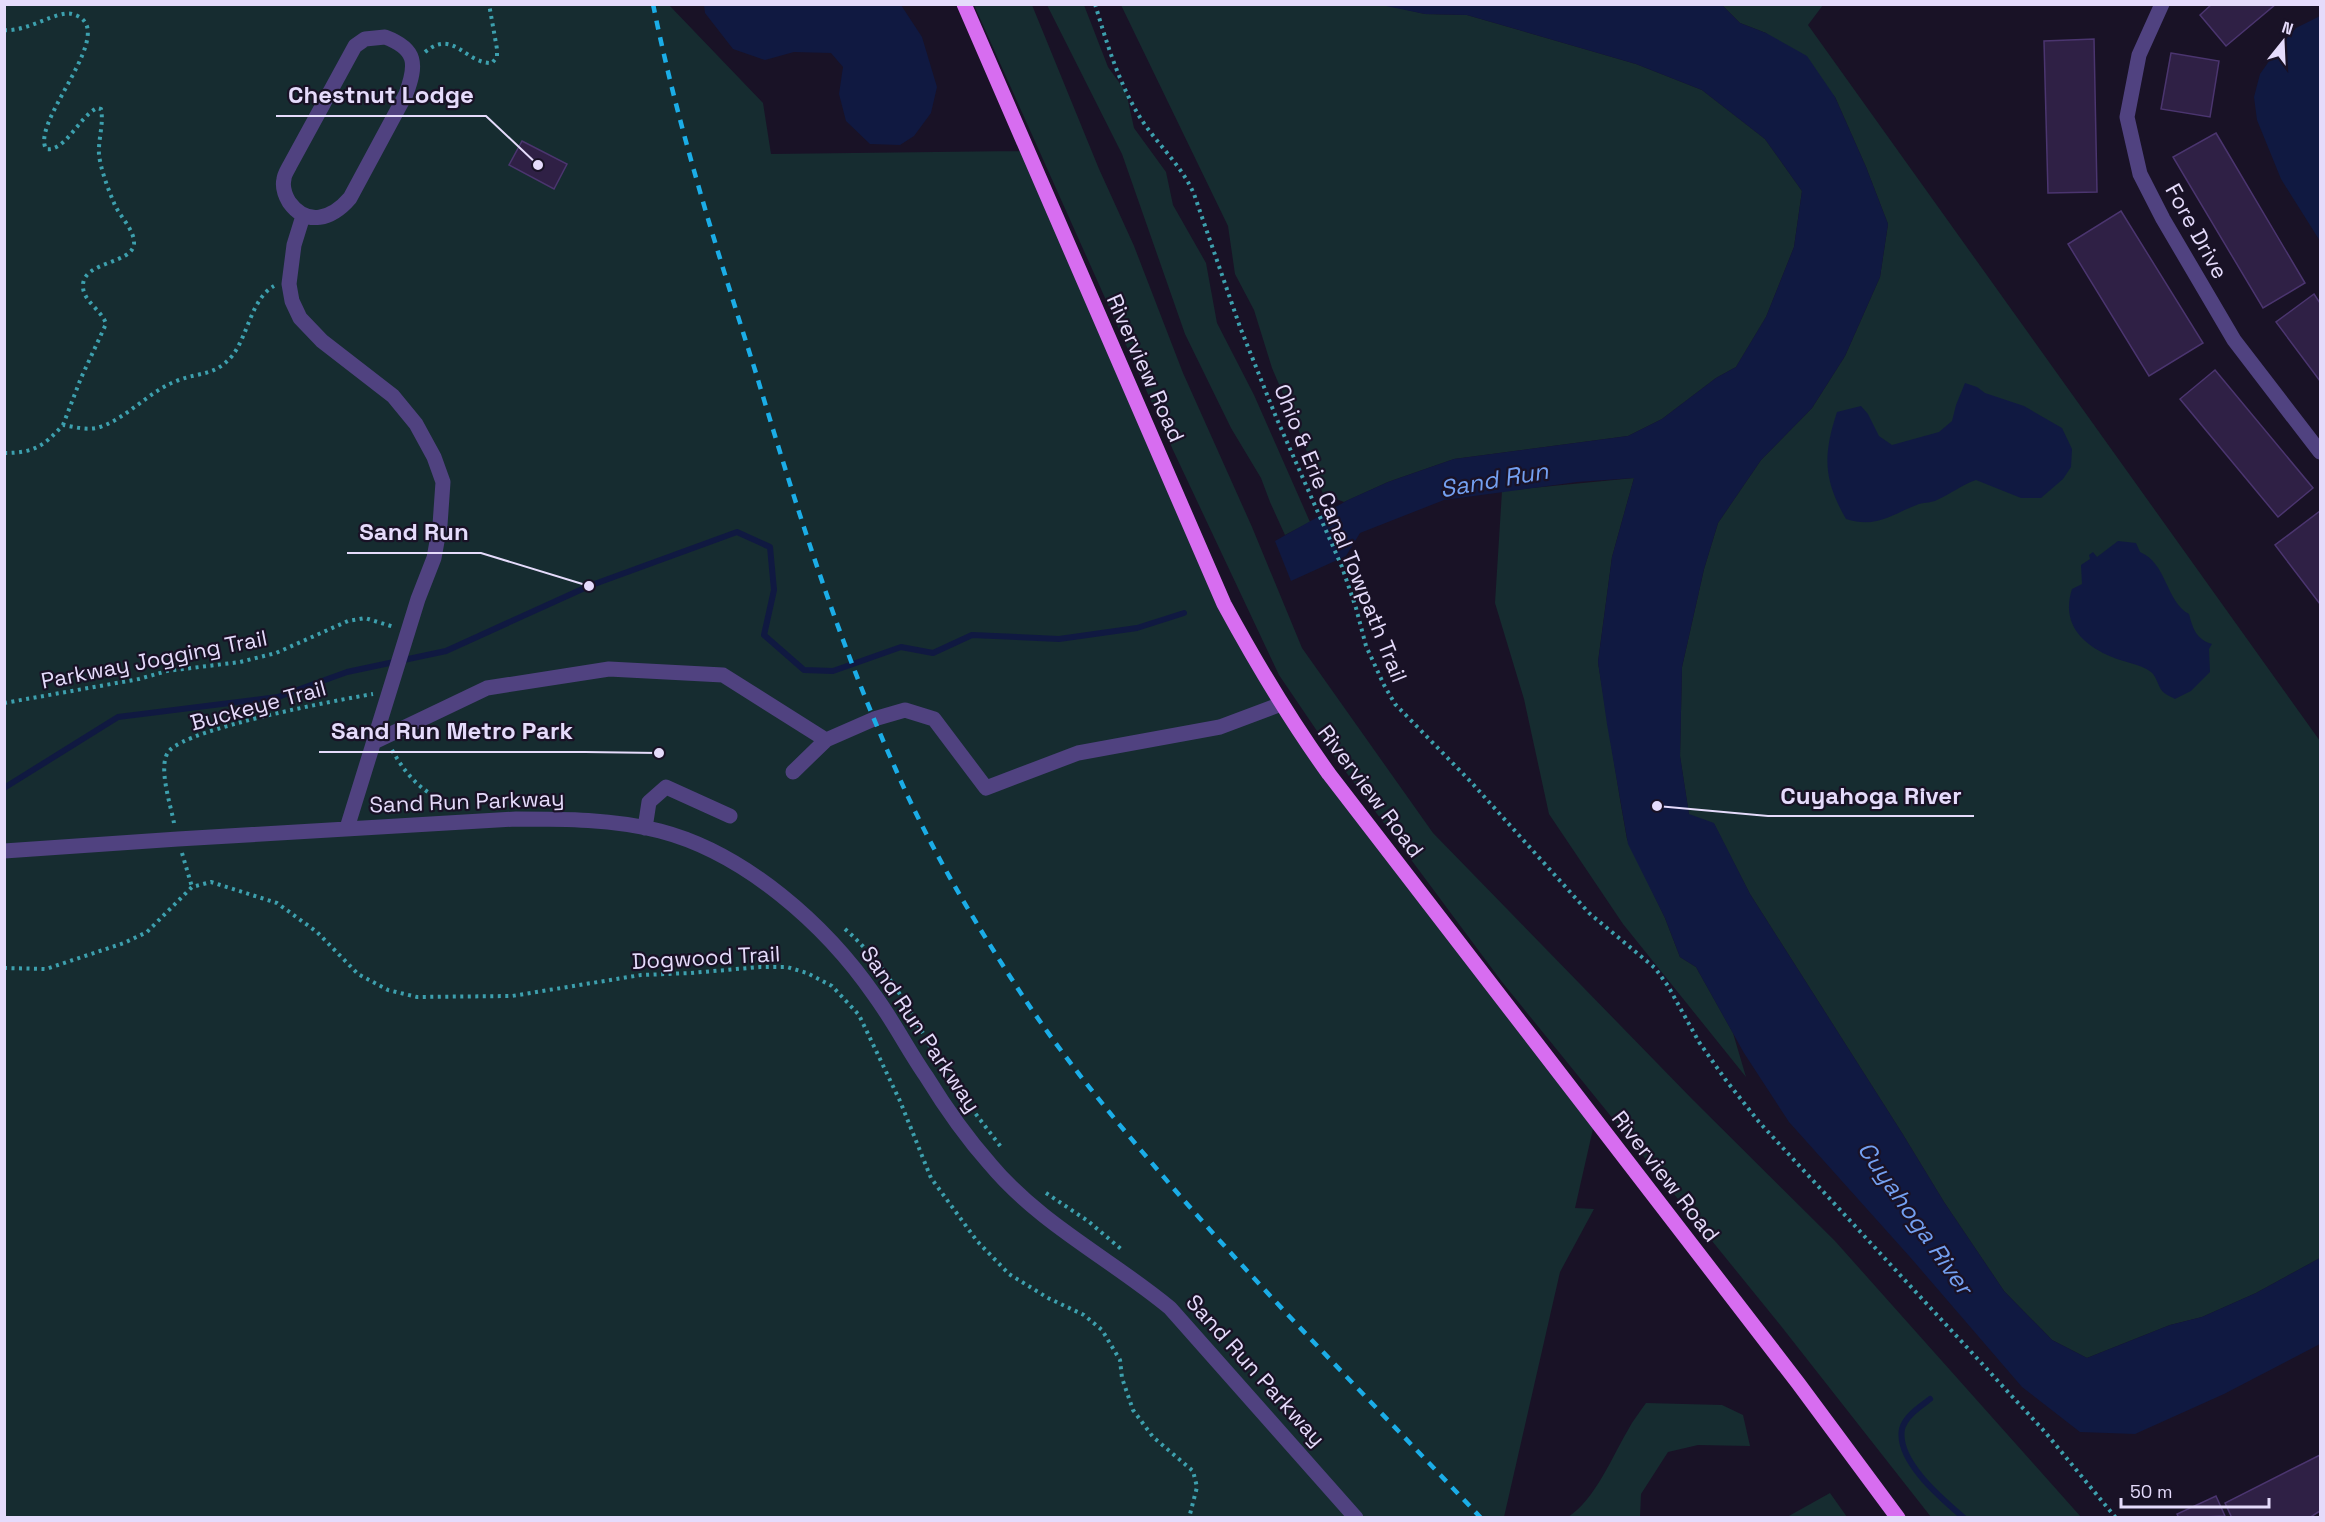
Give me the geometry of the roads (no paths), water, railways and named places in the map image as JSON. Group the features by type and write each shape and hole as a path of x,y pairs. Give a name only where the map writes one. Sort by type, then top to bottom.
{"main road":[{"name":"Riverview Road","path":"964,4 1224,604 1281,704 1329,774 1791,1374 1896,1515"}],"street":[{"name":"Fore Drive","path":"2162,4 2139,55 2127,117 2140,174 2163,219 2234,340 2320,453"},
{"path":"385,37 400,42 409,50 414,63 412,77 406,94 350,198 341,209 332,214 321,217 303,216 285,195 284,179 355,46 365,39 385,37"},
{"path":"303,216 294,245 289,284 292,301 300,318 322,341 393,396 416,423 434,457 443,482 440,525 434,558 418,599 347,828"},
{"path":"374,742 487,687 609,669 723,675 826,740"},
{"path":"793,772 826,740 874,719 905,710 934,719 986,788 1078,753 1220,727 1281,704"},
{"path":"645,828 649,802 666,787 730,816"},
{"name":"Sand Run Parkway","path":"4,851 461,821 564,819 645,828 681,837 728,859 782,896 832,942 854,966 926,1076 992,1167 1047,1220 1150,1291 1170,1308 1356,1518"}],"water":[{"path":"704,5 901,5 922,37 937,87 931,113 914,136 900,145 870,144 846,121 839,94 843,67 831,53 794,52 765,60 733,49 705,13"},
{"path":"1381,5 1722,5 1740,23 1766,33 1807,56 1835,97 1888,224 1880,277 1845,356 1812,408 1761,460 1718,523 1704,569 1682,667 1680,756 1689,814 1714,823 1750,894 1944,1202 2004,1291 2052,1340 2087,1358 2170,1325 2202,1317 2256,1293 2320,1258 2320,1344 2224,1394 2135,1434 2080,1432 2022,1387 1789,1122 1744,1053 1696,967 1680,957 1665,918 1628,844 1598,662 1612,557 1634,478 1577,482 1444,500 1360,533 1346,556 1291,581 1275,541 1348,500 1388,482 1454,459 1628,436 1662,419 1716,378 1736,367 1766,317 1794,247 1802,191 1765,139 1702,90 1636,64 1467,15 1425,14"},
{"path":"2320,16 2320,241 2281,179 2257,120 2254,97 2260,74 2279,47 2296,28"},
{"path":"1965,383 1985,393 2024,406 2062,428 2072,449 2071,467 2063,479 2041,498 2021,498 1976,480 1935,501 1919,504 1884,519 1857,522 1846,519 1838,505 1829,479 1829,441 1837,412 1861,406 1868,414 1879,436 1892,445 1939,432 1952,421"},
{"path":"2118,541 2136,543 2140,552 2149,557 2161,573 2175,601 2189,614 2196,633 2212,644 2209,649 2210,672 2191,691 2175,699 2163,692 2153,674 2146,669 2112,657 2091,646 2076,631 2072,622 2069,601 2072,589 2082,584 2081,565 2090,559 2089,555 2093,552 2097,557"}],"waterway":[{"name":"Sand Run","path":"4,788 118,717 278,697 347,672 446,651 589,586 737,532 770,547 774,590 764,635 804,670 833,671 901,647 933,653 972,635 1059,639 1137,628 1184,613"},
{"path":"1930,1399 1906,1420 1902,1429 1902,1441 1906,1454 1922,1478 1964,1518"}],"railway":[{"path":"653,4 674,97 699,188 819,573 875,721 924,830 973,917 1026,1001 1109,1111 1239,1262 1481,1518"}],"place":[{"name":"Chestnut Lodge","path":"538,165"},
{"name":"Sand Run","path":"589,586"},
{"name":"Sand Run Metro Park","path":"659,753"},
{"name":"Cuyahoga River","path":"1657,806"}]}
